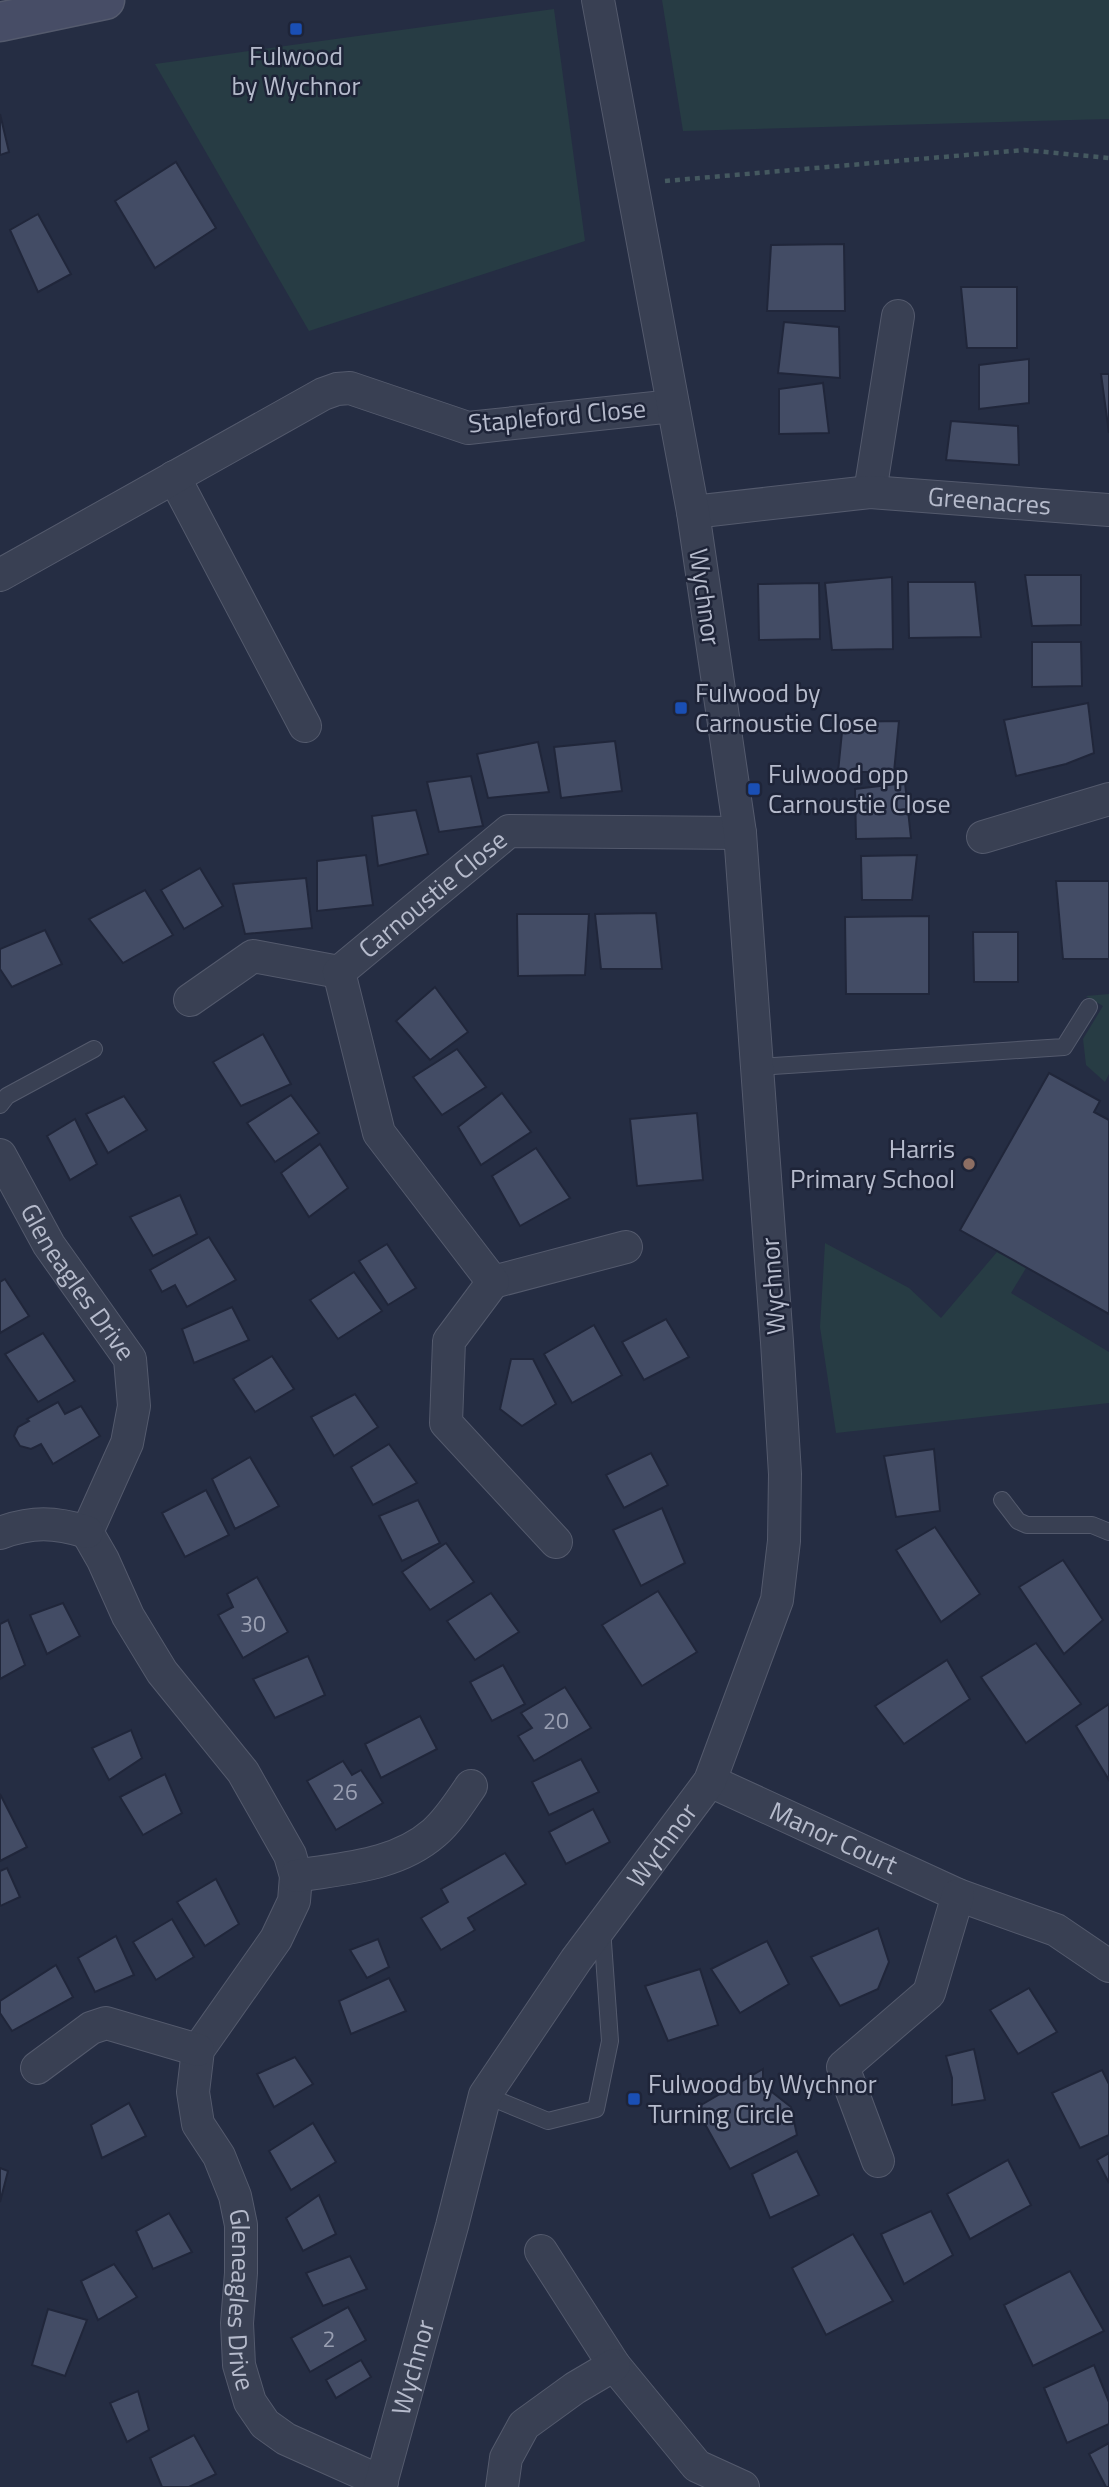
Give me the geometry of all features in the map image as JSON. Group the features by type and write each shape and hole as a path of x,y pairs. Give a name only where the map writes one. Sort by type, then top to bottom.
{"main road":[{"path":"0,22 104,0"}],"street":[{"name":"Wychnor","path":"381,2485 453,2226 485,2095 602,1925 710,1781 777,1600 784,1541 785,1474 780,1381 740,833 693,512 598,0"},
{"path":"870,492 898,316"},
{"name":"Stapleford Close","path":"0,575 323,394 337,389 350,388 468,428 673,406"},
{"path":"174,477 305,726"},
{"name":"Greenacres","path":"693,512 870,492 1109,510"},
{"path":"983,837 1109,799"},
{"name":"Carnoustie Close","path":"190,1000 253,957 339,972 509,831 740,833"},
{"name":"Carnoustie Close","path":"339,972 379,1133 493,1282"},
{"name":"Gleneagles Drive","path":"0,1155 49,1245 130,1359 134,1406 127,1443 87,1532"},
{"path":"556,1542 446,1423 449,1341 493,1282 626,1247"},
{"path":"0,1533 24,1524 63,1525 87,1532 128,1616 162,1672 243,1772 290,1855 296,1876 379,1863 401,1855 435,1833 471,1786"},
{"name":"Manor Court","path":"710,1781 958,1895 1056,1930 1109,1966"},
{"name":"Gleneagles Drive","path":"296,1876 293,1901 276,1939 198,2050 193,2092 198,2124 219,2156 235,2196 241,2225 237,2323 239,2365 250,2402 265,2424 286,2439 381,2485"},
{"path":"878,2161 843,2067 929,1993 958,1895"},
{"path":"37,2068 91,2028 106,2023 198,2050"},
{"path":"541,2251 614,2365 697,2466 743,2487"},
{"path":"502,2487 506,2458 524,2426 575,2388 614,2365"}],"lane":[{"path":"757,1067 1065,1047 1089,1007"},
{"path":"0,1105 7,1096 94,1049"},
{"path":"1002,1500 1018,1521 1027,1525 1092,1525 1109,1532"},
{"path":"485,2095 548,2121 596,2109 610,2041 602,1925"}],"path":[{"path":"633,183 1024,150 1109,158"}],"shaded area":[{"path":"662,0 1109,0 1109,119 683,131"},
{"path":"554,9 585,241 309,331 155,64"},
{"path":"1109,994 1109,1074 1105,1082 1086,1065 1083,1039 1103,1006 1086,996"},
{"path":"825,1243 909,1288 941,1318 997,1252 1026,1268 1011,1293 1109,1352 1109,1403 836,1433 820,1327"}],"building":[{"path":"0,114 9,152 0,155"},
{"path":"176,162 216,228 155,268 115,201"},
{"path":"38,214 71,274 38,292 10,230"},
{"path":"844,244 845,311 767,311 771,245"},
{"path":"961,287 1017,287 1017,348 967,348"},
{"path":"784,322 839,327 840,378 778,373"},
{"path":"1029,359 1029,403 979,409 979,365"},
{"path":"1101,374 1109,374 1109,433"},
{"path":"823,383 829,433 779,434 779,389"},
{"path":"951,421 1018,426 1019,465 946,460"},
{"path":"1025,575 1081,575 1081,625 1032,626"},
{"path":"892,577 893,649 832,650 825,583"},
{"path":"908,582 975,582 981,637 909,638"},
{"path":"819,583 820,639 759,640 758,584"},
{"path":"1032,642 1081,642 1082,686 1032,687"},
{"path":"1088,703 1094,753 1066,764 1016,776 1004,720"},
{"path":"899,721 894,772 838,772 843,722"},
{"path":"615,741 622,791 561,798 554,747"},
{"path":"538,742 549,792 488,798 477,754"},
{"path":"471,776 483,826 439,832 427,782"},
{"path":"905,783 911,838 856,839 855,789"},
{"path":"416,810 428,854 378,866 372,816"},
{"path":"366,855 373,905 317,911 317,861"},
{"path":"917,855 912,900 862,900 861,856"},
{"path":"200,868 223,906 184,929 161,890"},
{"path":"306,878 312,928 245,934 233,884"},
{"path":"1056,881 1109,881 1109,959 1063,959"},
{"path":"145,890 173,935 123,963 89,919"},
{"path":"656,913 662,969 601,969 595,914"},
{"path":"517,914 589,914 585,975 518,976"},
{"path":"929,916 929,994 846,994 845,917"},
{"path":"45,930 62,964 12,987 0,969 0,949"},
{"path":"973,932 1018,932 1018,982 974,982"},
{"path":"435,987 468,1032 430,1060 396,1021"},
{"path":"263,1034 291,1084 241,1106 213,1062"},
{"path":"457,1049 486,1087 442,1115 413,1077"},
{"name":"Harris Primary School","path":"1049,1073 1100,1101 1094,1112 1109,1120 1109,1314 960,1230"},
{"path":"502,1093 531,1132 481,1165 458,1127"},
{"path":"291,1095 319,1133 275,1162 247,1123"},
{"path":"124,1096 147,1130 108,1153 86,1114"},
{"path":"697,1113 703,1180 637,1186 630,1119"},
{"path":"75,1119 97,1164 70,1180 47,1136"},
{"path":"320,1144 348,1188 309,1217 281,1173"},
{"path":"536,1148 570,1198 520,1226 492,1176"},
{"path":"180,1195 197,1234 153,1256 130,1217"},
{"path":"209,1237 236,1280 187,1307 175,1285 162,1292 150,1270"},
{"path":"387,1244 416,1288 388,1305 359,1261"},
{"path":"354,1272 382,1311 338,1339 310,1300"},
{"path":"5,1279 29,1316 0,1333 0,1282"},
{"path":"232,1307 249,1340 194,1363 182,1329"},
{"path":"666,1319 689,1357 644,1380 622,1342"},
{"path":"594,1325 622,1375 572,1403 544,1354"},
{"path":"43,1333 75,1381 38,1402 5,1354"},
{"path":"272,1356 294,1389 255,1412 233,1379"},
{"path":"511,1359 533,1359 556,1404 522,1426 500,1409"},
{"path":"355,1394 378,1427 334,1456 311,1417"},
{"path":"58,1402 65,1414 81,1406 100,1436 53,1464 41,1444 31,1449 20,1446 14,1436 18,1427 29,1421 27,1419"},
{"path":"389,1444 417,1483 373,1505 351,1467"},
{"path":"934,1449 940,1511 896,1517 884,1456"},
{"path":"651,1453 668,1485 624,1508 606,1475"},
{"path":"250,1457 279,1506 235,1529 212,1479"},
{"path":"206,1490 229,1535 185,1557 162,1513"},
{"path":"418,1500 440,1543 402,1561 379,1516"},
{"path":"662,1508 685,1563 641,1586 613,1530"},
{"path":"935,1527 980,1594 941,1622 896,1550"},
{"path":"446,1543 474,1582 430,1610 402,1572"},
{"path":"1063,1560 1103,1620 1064,1654 1019,1587"},
{"path":"257,1577 288,1632 243,1658 218,1615 233,1607 227,1594"},
{"path":"658,1591 697,1652 642,1686 602,1625"},
{"path":"491,1593 519,1632 475,1660 447,1621"},
{"path":"63,1603 80,1636 47,1654 30,1615"},
{"path":"8,1620 25,1665 0,1679 0,1624"},
{"path":"1036,1643 1081,1704 1026,1743 981,1677"},
{"path":"308,1656 325,1695 275,1718 253,1679"},
{"path":"947,1660 970,1699 904,1744 875,1706"},
{"path":"503,1665 525,1704 492,1721 470,1682"},
{"path":"565,1687 591,1728 534,1761 518,1736 532,1728 521,1713"},
{"path":"1109,1704 1109,1780 1076,1726"},
{"path":"420,1716 437,1749 381,1778 365,1744"},
{"path":"131,1730 142,1758 109,1780 92,1748"},
{"path":"581,1759 599,1792 549,1815 532,1782"},
{"path":"343,1761 352,1775 361,1770 383,1803 336,1830 307,1781"},
{"path":"165,1774 182,1813 143,1835 120,1797"},
{"path":"0,1794 27,1847 0,1861"},
{"path":"593,1809 610,1842 566,1864 549,1832"},
{"path":"505,1853 526,1884 468,1918 475,1930 441,1950 421,1918 448,1902 441,1889"},
{"path":"7,1868 20,1897 0,1906 0,1871"},
{"path":"216,1879 239,1924 205,1946 177,1902"},
{"path":"172,1919 194,1957 156,1980 133,1942"},
{"path":"878,1928 889,1962 878,1989 840,2006 811,1957"},
{"path":"116,1936 134,1975 95,1992 78,1958"},
{"path":"378,1939 389,1967 367,1978 350,1950"},
{"path":"767,1941 789,1984 740,2013 711,1969"},
{"path":"56,1965 73,1997 12,2031 0,2013 0,2001"},
{"path":"700,1969 718,2025 668,2041 645,1986"},
{"path":"389,1978 406,2011 351,2034 339,2001"},
{"path":"1029,1988 1057,2032 1018,2054 990,2010"},
{"path":"974,2049 985,2100 952,2105 952,2078 946,2056"},
{"path":"295,2057 313,2084 274,2107 257,2074"},
{"path":"763,2069 763,2085 791,2107 797,2135 730,2169 696,2108"},
{"path":"1102,2070 1109,2084 1109,2135 1080,2148 1052,2093"},
{"path":"129,2103 146,2136 102,2158 91,2125"},
{"path":"313,2123 336,2162 291,2190 269,2151"},
{"path":"797,2151 819,2195 770,2218 752,2174"},
{"path":"1109,2153 1109,2183 1097,2160"},
{"path":"1008,2160 1031,2205 970,2239 947,2194"},
{"path":"0,2168 8,2171 0,2202"},
{"path":"319,2195 336,2234 303,2251 286,2218"},
{"path":"931,2211 953,2255 904,2284 881,2234"},
{"path":"169,2213 192,2252 153,2269 136,2231"},
{"path":"853,2234 893,2301 826,2335 792,2268"},
{"path":"350,2256 367,2289 323,2306 306,2273"},
{"path":"114,2264 137,2297 98,2320 81,2281"},
{"path":"1070,2271 1104,2331 1033,2366 1004,2305"},
{"path":"348,2307 366,2340 310,2372 291,2338"},
{"path":"48,2309 87,2320 65,2376 32,2365"},
{"path":"361,2360 371,2377 336,2398 326,2380"},
{"path":"1094,2365 1109,2402 1109,2424 1067,2443 1044,2388"},
{"path":"138,2391 149,2430 127,2442 110,2403"},
{"path":"194,2435 216,2474 189,2487 162,2487 150,2458"},
{"path":"1109,2443 1109,2487 1106,2487 1089,2454"}],"place":[{"name":"Fulwood by Wychnor","path":"296,29"},
{"name":"Fulwood by Carnoustie Close","path":"681,708"},
{"name":"Fulwood opp Carnoustie Close","path":"754,789"},
{"name":"Harris Primary School","path":"969,1164"},
{"name":"Fulwood by Wychnor Turning Circle","path":"634,2099"}]}
